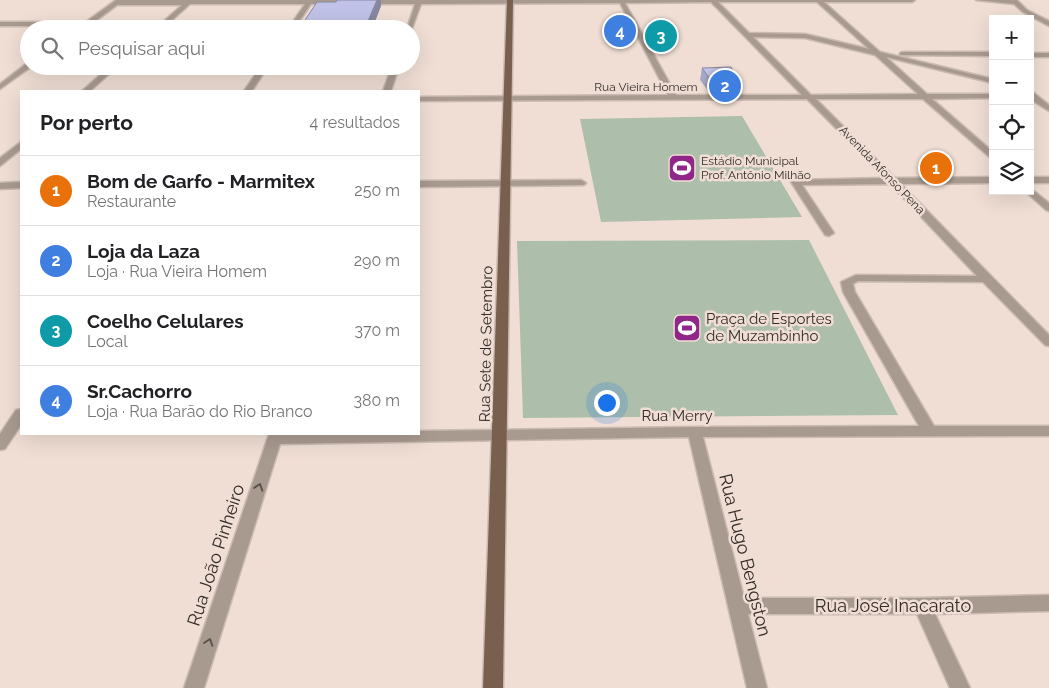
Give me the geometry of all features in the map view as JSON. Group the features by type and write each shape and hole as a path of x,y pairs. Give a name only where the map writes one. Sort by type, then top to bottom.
{"main road":[{"name":"Rua Sete de Setembro","path":"493,688 510,1"}],"street":[{"path":"93,20 119,1 912,0"},
{"path":"979,0 1015,1 1025,10 1049,24"},
{"path":"168,20 189,1"},
{"path":"297,20 311,1"},
{"path":"413,20 419,1"},
{"path":"622,1 674,99"},
{"name":"Avenida Afonso Pena","path":"713,1 892,180 1049,342"},
{"path":"819,1 989,152"},
{"path":"0,24 20,24"},
{"path":"748,35 805,36 989,80"},
{"path":"879,53 989,54"},
{"path":"1034,55 1049,56"},
{"path":"0,87 20,73"},
{"path":"87,90 105,75"},
{"path":"249,90 259,75"},
{"path":"387,90 393,75"},
{"name":"Rua Vieira Homem","path":"420,99 989,96"},
{"path":"1034,96 1049,100"},
{"path":"1034,97 1049,109"},
{"path":"0,163 20,146"},
{"path":"829,233 796,182 989,180"},
{"path":"1034,180 1049,180"},
{"path":"420,184 580,183"},
{"path":"0,186 20,185"},
{"path":"1034,195 1049,208"},
{"path":"930,432 849,292 847,282 856,278 986,278"},
{"path":"0,445 20,415"},
{"name":"Rua Merry","path":"420,435 1049,431"},
{"name":"Rua Hugo Bengston","path":"695,432 757,688"},
{"name":"Rua Merry","path":"275,436 388,435"},
{"name":"Rua João Pinheiro","path":"194,688 275,436"},
{"name":"Rua José Inacarato","path":"737,606 922,606 1049,603"},
{"path":"922,606 960,688"}],"green space":[{"name":"Estádio Municipal Prof. Antônio Milhão","path":"742,116 802,217 601,222 580,119"},
{"name":"Praça de Esportes de Muzambinho","path":"809,240 898,415 523,418 517,241"}],"building":[{"path":"337,0 377,0 368,20 305,20 317,2 336,2"},
{"path":"731,67 738,82 712,82 702,68"}],"place":[{"name":"Sr.Cachorro","path":"620,31"},
{"name":"Coelho Celulares","path":"661,36"},
{"name":"Loja da Laza","path":"725,86"},
{"name":"Estádio Municipal Prof. Antônio Milhão","path":"682,168"},
{"name":"Bom de Garfo - Marmitex","path":"936,168"},
{"name":"Praça de Esportes de Muzambinho","path":"687,328"}]}
